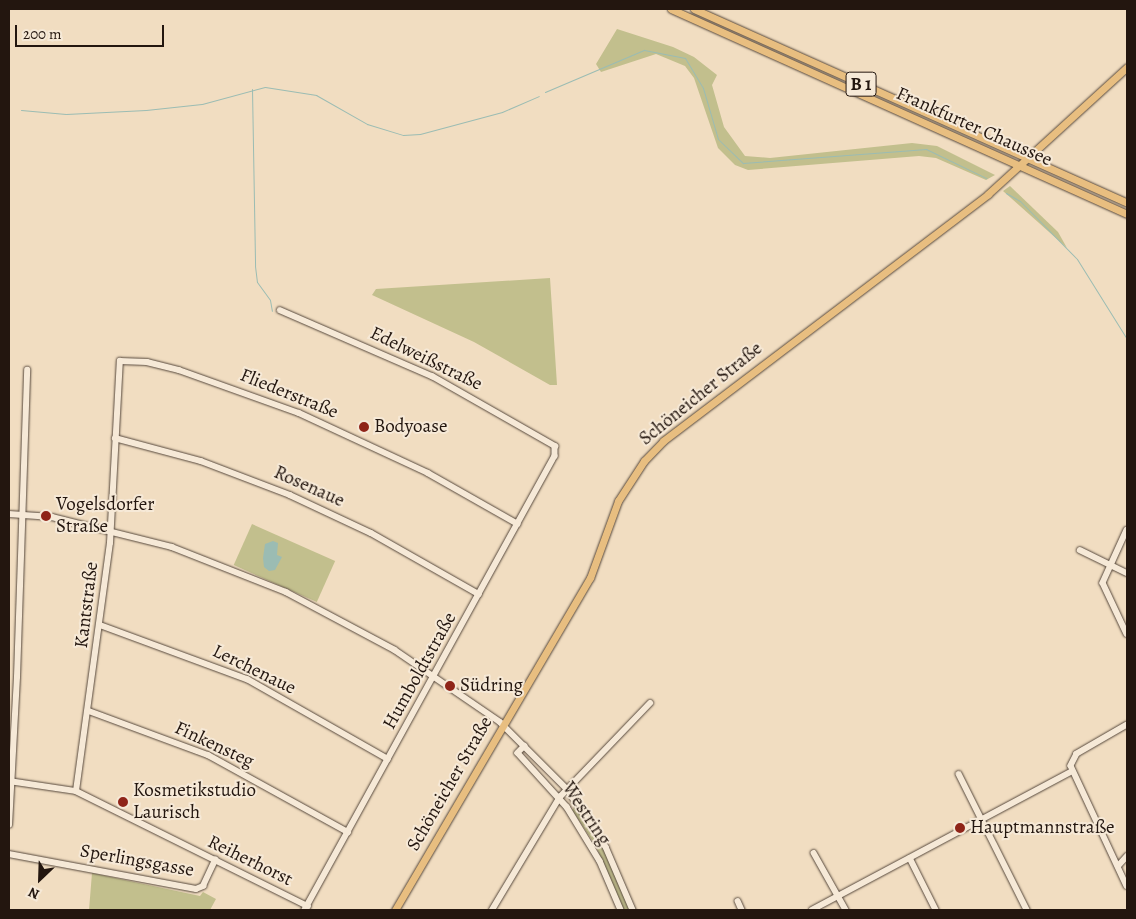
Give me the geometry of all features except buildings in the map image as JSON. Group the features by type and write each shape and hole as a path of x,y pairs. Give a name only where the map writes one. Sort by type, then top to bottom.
{"main road":[{"name":"Frankfurter Chaussee","path":"671,9 1127,214"},
{"name":"Frankfurter Chaussee","path":"694,9 1127,204"},
{"name":"Schöneicher Straße","path":"395,910 590,578 622,493 653,451 1021,166 1127,67"}],"street":[{"name":"Edelweißstraße","path":"280,310 432,376 554,445"},
{"name":"Fliederstraße","path":"120,361 134,360 170,368 292,410 377,447 518,524"},
{"name":"Kantstraße","path":"76,790 89,711 110,530 120,361"},
{"path":"9,825 23,514 27,370"},
{"name":"Rosenaue","path":"115,438 201,461 290,495 365,529 479,594"},
{"name":"Humboldtstraße","path":"306,908 555,456 554,445"},
{"path":"9,514 23,514 110,530 163,544 286,592 371,635 435,675 504,725"},
{"path":"1127,530 1103,584 1127,634"},
{"path":"1080,550 1127,573"},
{"name":"Lerchenaue","path":"100,625 247,679 388,760"},
{"path":"492,910 560,796 650,703"},
{"name":"Finkensteg","path":"89,711 208,755 348,832"},
{"name":"Westring","path":"504,725 567,790 609,854 633,910"},
{"path":"1127,725 1077,754 1072,762 1072,771 1127,886"},
{"name":"Westring","path":"525,746 518,753 560,796 594,850 621,910"},
{"path":"812,910 1072,771"},
{"path":"959,774 983,818 1027,910"},
{"name":"Reiherhorst","path":"10,781 76,790 306,908"},
{"path":"814,853 846,910"},
{"name":"Sperlingsgasse","path":"9,854 196,889 203,886 215,860"},
{"path":"1118,866 1127,856"},
{"path":"910,858 936,910"},
{"path":"738,901 742,910"}],"shaded area":[{"path":"617,29 673,47 694,57 717,75 712,85 724,127 745,156 770,158 912,143 937,146 995,175 986,180 936,158 919,156 748,170 735,165 718,148 694,78 685,66 656,54 601,72 596,64"},
{"path":"1010,186 1058,232 1067,248 1003,191"},
{"path":"550,278 557,385 550,385 474,342 372,295 376,289"},
{"path":"252,524 335,561 317,602 234,565"},
{"path":"576,805 605,848 631,910 623,910 596,846 572,810"},
{"path":"92,873 200,896 203,892 216,899 210,910 89,910"}],"water":[{"path":"273,541 278,543 277,555 282,557 275,570 269,571 264,567 263,558 265,544"}],"waterway":[{"path":"545,92 644,50 685,58 703,88 718,139 743,163 926,149 986,178"},
{"path":"21,110 66,114 146,110 202,104 265,87 316,95 367,124 403,135 420,134 502,112 539,96"},
{"path":"252,89 255,266 257,282 270,300 272,311"},
{"path":"1006,193 1020,201 1077,259 1127,339"}],"place":[{"name":"Bodyoase","path":"364,427"},
{"name":"Vogelsdorfer Straße","path":"46,516"},
{"name":"Südring","path":"450,686"},
{"name":"Kosmetikstudio Laurisch","path":"123,802"},
{"name":"Hauptmannstraße","path":"960,828"}]}
